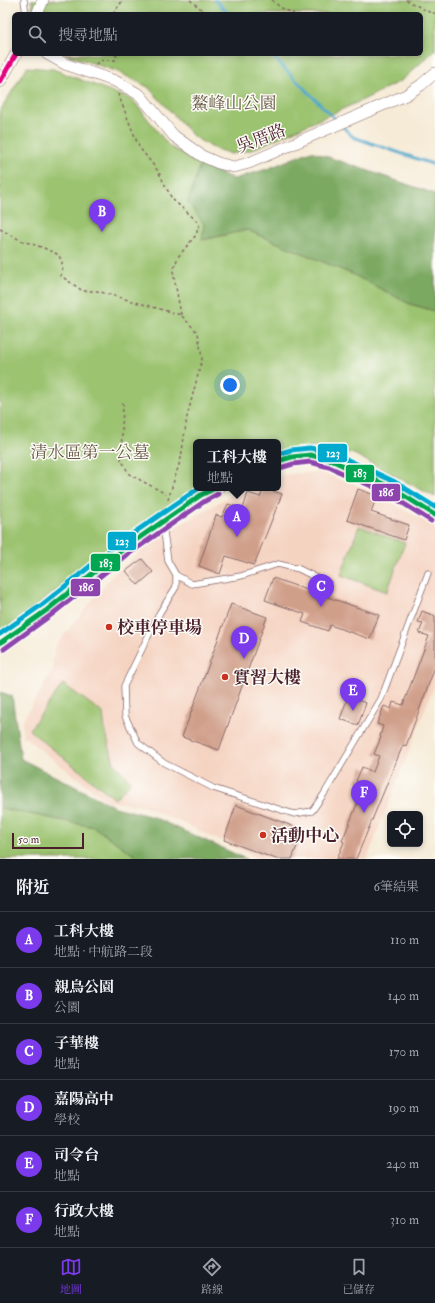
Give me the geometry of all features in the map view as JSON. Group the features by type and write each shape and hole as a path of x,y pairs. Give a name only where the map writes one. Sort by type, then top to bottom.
{"main road":[{"path":"281,460 292,457 310,456 331,460 390,487 435,515"},
{"path":"0,643 47,610 123,549 163,520 200,495 209,491"}],"street":[{"path":"38,12 43,0"},
{"path":"0,82 15,56"},
{"name":"吳厝路","path":"51,56 65,64 115,81 140,95 174,136 202,156 218,163 234,167 249,163 406,95 435,73"}],"lane":[{"path":"24,0 26,12"},
{"path":"163,520 168,561 176,575 176,587 160,612 124,686 125,716 138,743 164,763 213,788 294,814 312,811 324,794 381,699 428,573"},
{"path":"176,575 192,584 241,576 278,564 299,569 329,584"}],"path":[{"path":"114,12 123,0"},
{"path":"190,0 205,12"},
{"path":"272,0 280,7 290,12"},
{"path":"406,0 431,13 435,12"},
{"path":"98,68 96,64 98,62 115,60 116,56"},
{"path":"115,81 118,94 139,147 158,171 172,199 196,220 199,225 196,235 178,257 173,271 181,315"},
{"path":"0,229 20,240 59,255 63,266 61,276 83,291 97,291 181,315 198,333 202,359 187,416 181,458 167,500 163,520"},
{"path":"123,403 121,459 129,474 166,494"}],"shaded area":[{"path":"319,472 365,488 435,527 435,684 367,859 260,859 145,806 107,801 23,736 22,722 53,670 54,648 111,577 142,550 176,527 232,495 242,491 281,491 282,475"}],"green space":[{"name":"鰲峰山公園","path":"31,0 435,0 435,50 402,80 365,99 251,150 231,154 213,148 194,137 148,87 116,71 71,56 423,56 423,12 34,12"},
{"name":"清水區第一公墓","path":"27,67 53,69 133,100 169,146 200,164 188,203 204,224 203,240 247,230 352,274 410,304 435,311 435,497 354,454 315,446 281,453 281,439 193,439 193,491 200,491 170,505 0,633 0,111"},
{"path":"311,151 435,194 435,311 410,304 352,274 247,230 202,240 204,224 188,203 200,164 234,179 267,169"},
{"path":"359,526 405,543 387,592 341,575"},
{"path":"63,684 103,713 105,730 114,763 131,782 115,799 29,730"},
{"path":"0,692 12,696 21,759 115,807 153,817 246,859 140,859 94,827 0,808"},
{"path":"0,808 94,827 140,859 0,859"}],"building":[{"path":"358,489 377,496 371,512 409,525 404,540 347,520"},
{"path":"263,491 273,491 282,494 254,565 226,556 220,574 199,566 216,515 222,517 228,504 243,509 248,493 260,497"},
{"path":"142,559 153,572 138,585 126,571"},
{"path":"273,578 379,615 370,639 330,625 328,631 302,622 305,614 265,600"},
{"name":"實習大樓","path":"231,604 267,617 219,750 182,737"},
{"path":"422,611 435,616 435,667 406,746 403,745 356,859 337,859 344,842 342,841 365,785 356,781 362,767 373,772 379,756 374,754 381,737 383,726 377,724 384,706 391,709 393,702 403,705 429,636 419,633 423,623 418,622"},
{"path":"348,697 366,703 358,725 340,719"},
{"name":"活動中心","path":"236,805 303,830 292,859 276,859 224,840"}],"waterway":[{"path":"215,0 227,12"},
{"path":"272,56 338,122"},
{"path":"342,126 353,137 435,165"}],"transit line":[{"path":"0,82 15,56"},
{"name":"123","path":"281,453 291,450 310,448 333,453 393,481 435,507"},
{"name":"183","path":"281,460 310,455 331,460 390,487 435,515"},
{"name":"186","path":"281,468 293,464 310,462 329,467 387,493 431,521"},
{"name":"123","path":"0,634 43,604 119,543 195,491"},
{"name":"183","path":"0,643 47,610 123,549 209,491"},
{"name":"186","path":"4,649 51,615 127,555 205,501 218,494"}],"place":[{"name":"親鳥公園","path":"102,232"},
{"name":"工科大樓","path":"237,537"},
{"name":"子華樓","path":"321,607"},
{"name":"校車停車場","path":"109,627"},
{"name":"嘉陽高中","path":"244,659"},
{"name":"實習大樓","path":"225,677"},
{"name":"司令台","path":"353,711"},
{"name":"行政大樓","path":"364,813"},
{"name":"活動中心","path":"263,835"}]}
